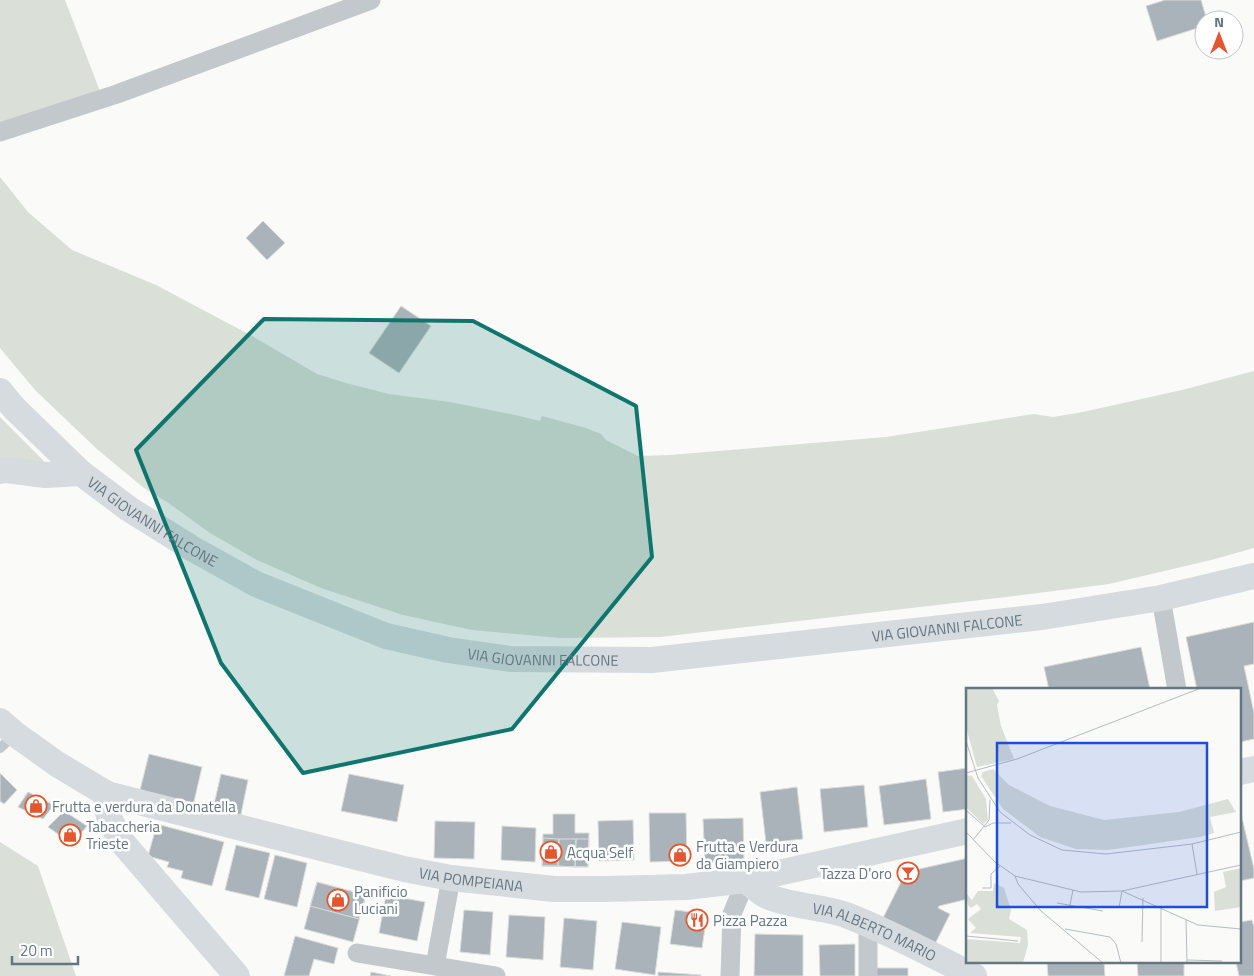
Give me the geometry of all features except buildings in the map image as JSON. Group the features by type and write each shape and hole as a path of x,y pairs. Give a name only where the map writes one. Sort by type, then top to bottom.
{"main road":[{"name":"VIA GIOVANNI FALCONE","path":"0,391 14,408 81,473 129,509 193,549 256,584 386,636 448,650 510,659 652,660 1042,617 1161,598 1254,576"},
{"path":"0,470 45,475 81,473"},
{"name":"VIA POMPEIANA","path":"5,734 107,794 404,869 451,878 554,889 686,887 746,880 966,831"},
{"path":"107,794 107,811 112,826 122,842 237,976"},
{"name":"VIA ALBERTO MARIO","path":"746,880 759,892 769,897 835,912 868,924 974,976"}],"street":[{"path":"0,132 116,94 372,0"},
{"path":"1161,598 1177,688"},
{"path":"435,966 451,878"},
{"path":"730,976 732,914 746,880"},
{"path":"868,924 868,976"},
{"path":"357,953 496,976"}],"highlighted area":[{"path":"264,319 473,321 636,406 652,557 512,729 303,773 221,663 136,450"}],"shaded area":[{"path":"0,0 65,0 101,94 0,126"},
{"path":"0,177 28,212 72,250 156,285 252,336 317,374 389,394 450,402 540,421 542,416 601,434 606,440 638,456 886,437 1034,414 1053,417 1182,390 1254,371 1254,548 1109,584 660,637 560,638 472,630 403,615 321,588 257,560 210,533 144,488 98,450 35,390 0,348"},
{"path":"0,417 43,460 44,463 0,461"},
{"path":"0,842 38,866 76,976 0,976"}],"place":[{"name":"Frutta e verdura da Donatella","path":"36,806"},
{"name":"Tabaccheria Trieste","path":"70,835"},
{"name":"Acqua Self","path":"551,852"},
{"name":"Frutta e Verdura da Giampiero","path":"680,855"},
{"name":"Tazza D'oro","path":"908,873"},
{"name":"Panificio Luciani","path":"338,900"},
{"name":"Pizza Pazza","path":"697,920"}]}
